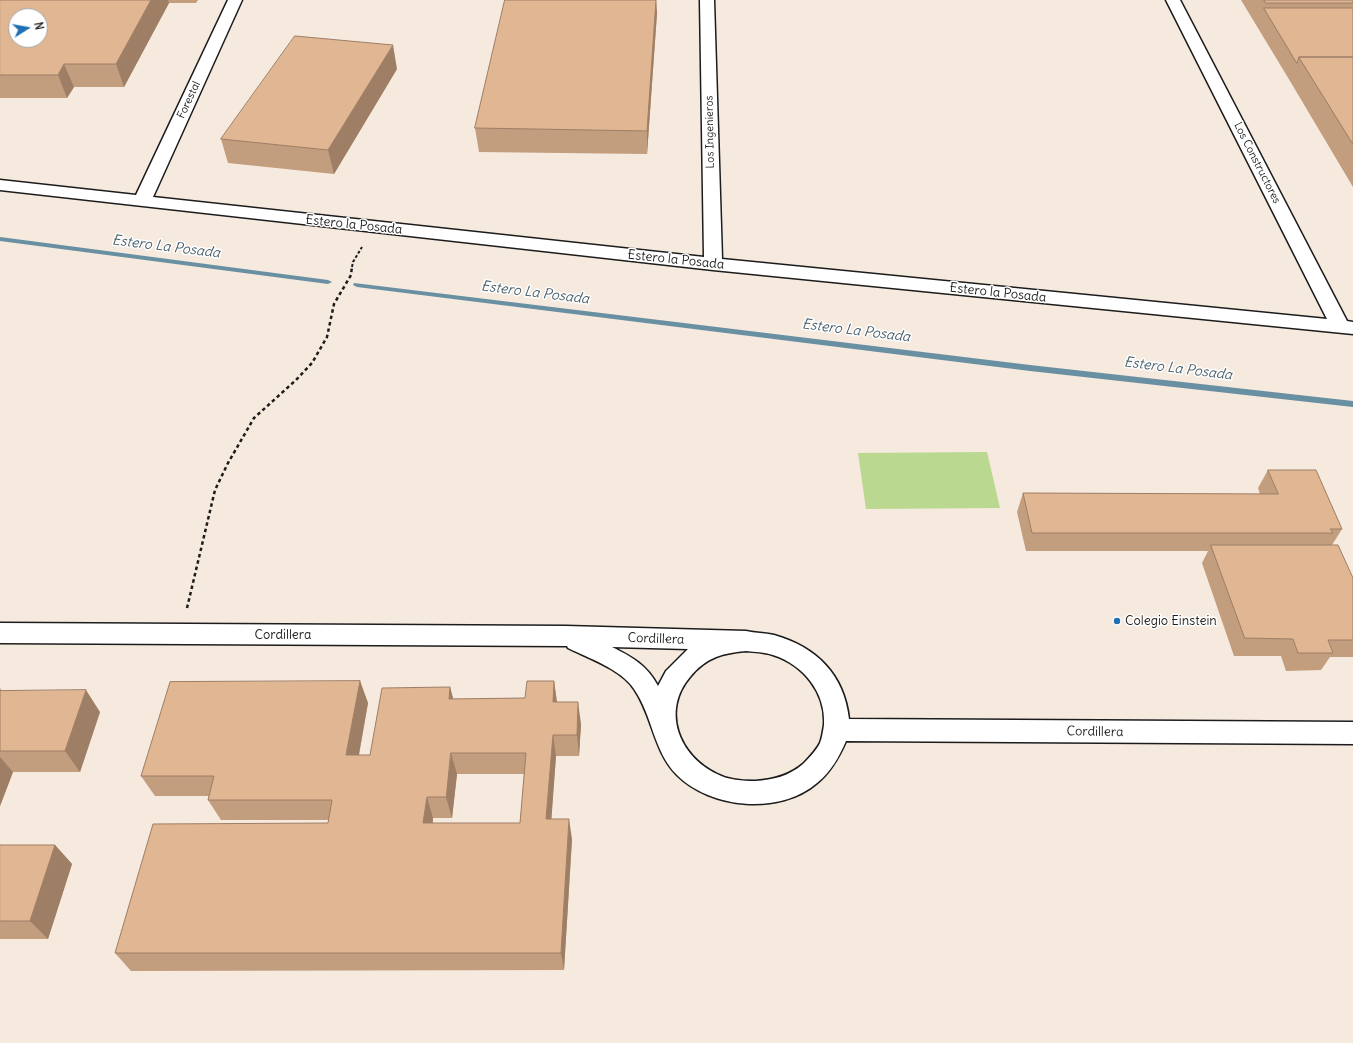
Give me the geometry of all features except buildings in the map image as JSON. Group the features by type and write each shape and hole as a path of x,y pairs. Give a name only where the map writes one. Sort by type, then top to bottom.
{"street":[{"name":"Forestal","path":"142,200 235,0"},
{"name":"Los Ingenieros","path":"707,0 713,264"},
{"name":"Los Constructores","path":"1173,0 1347,328"},
{"name":"Estero la Posada","path":"0,185 713,264 1347,328"},
{"name":"Cordillera","path":"0,633 566,636 746,641 776,646 802,659 823,678 835,703 837,730 829,752 814,772 791,786 764,793 736,792 708,783 686,768 670,747 663,724 642,681 624,664 566,636"},
{"name":"Cordillera","path":"663,724 665,698 676,675 694,657 719,646 746,641"},
{"name":"Cordillera","path":"837,730 1353,734"}],"path":[{"path":"181,634 210,508 228,463 254,418 296,380 312,363 327,337 334,304 351,275 353,262 361,248 383,228"}],"shaded area":[{"path":"0,0 1353,0 1353,1043 0,1043"}],"green space":[{"path":"987,452 1000,508 866,509 858,453"}],"waterway":[{"name":"Estero La Posada","path":"0,239 328,282"},
{"name":"Estero La Posada","path":"357,285 1030,368 1353,404"}],"place":[{"name":"Colegio Einstein","path":"1117,621"}]}
